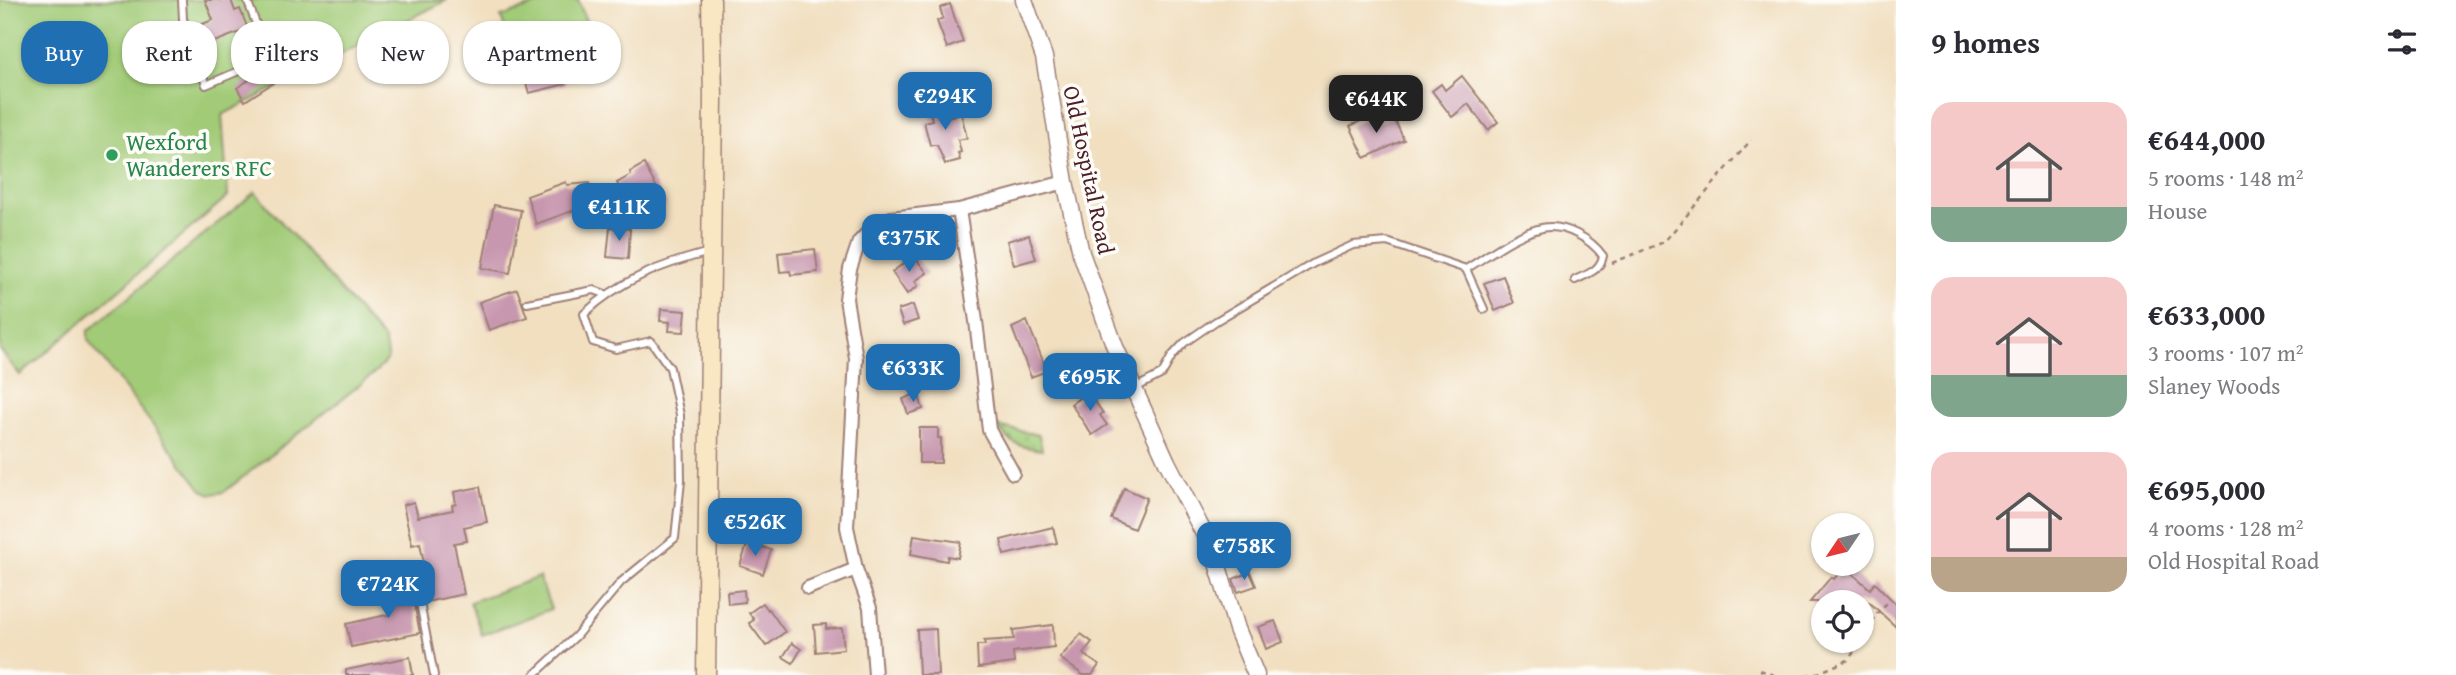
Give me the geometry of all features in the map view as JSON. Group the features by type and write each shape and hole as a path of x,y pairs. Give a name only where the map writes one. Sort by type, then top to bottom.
{"main road":[{"path":"706,675 713,98 711,0"}],"street":[{"name":"Old Hospital Road","path":"1024,0 1044,57 1065,182 1081,254 1115,347 1167,462 1214,553 1237,629 1256,675"},
{"path":"875,675 870,608 856,569 846,527 856,358 846,299 850,269 859,242 872,228 891,218 959,210 1065,182"},
{"path":"959,210 989,430 1013,473"},
{"path":"808,588 856,569"}],"lane":[{"path":"182,0 183,19 206,85 269,58 247,0"},
{"path":"1466,269 1516,239 1543,227 1565,229 1596,246 1603,256 1602,263 1595,270 1574,280"},
{"path":"1135,389 1162,374 1172,356 1184,343 1216,321 1314,263 1353,245 1387,242 1466,269 1484,309"},
{"path":"534,675 576,636 621,582 675,538 681,481 680,415 670,368 650,341 616,349 593,342 584,314 605,294 668,263 710,252"},
{"path":"527,303 594,290 605,294"},
{"path":"414,572 435,675"}],"path":[{"path":"1602,263 1613,263 1664,242 1751,140"},
{"path":"1806,675 1816,674 1848,660 1871,629 1874,616 1890,600"},
{"path":"1760,670 1774,675"}],"green space":[{"name":"Wexford Wanderers RFC","path":"0,0 447,0 406,21 357,21 357,46 343,53 343,21 231,21 231,84 283,84 222,115 228,196 20,375 0,350"},
{"path":"550,0 578,0 586,21 502,21 501,17"},
{"path":"255,192 384,340 388,358 377,371 224,492 211,494 202,490 88,340 88,331"},
{"path":"996,426 1039,435 1042,450 1016,444"},
{"path":"539,577 551,609 482,635 470,602"}],"building":[{"path":"205,0 231,0 235,11 240,9 245,21 231,21 231,36 217,41 217,21 210,21 213,20"},
{"path":"950,4 963,42 947,48 937,21 943,18 940,8"},
{"path":"1462,76 1498,122 1488,130 1468,104 1452,117 1432,91 1441,84 1445,90"},
{"path":"243,84 271,84 245,101 237,88"},
{"path":"526,84 566,84 529,93"},
{"path":"939,98 944,118 961,113 967,138 958,140 960,160 945,164 937,145 930,145 924,122 932,120 927,101"},
{"path":"1375,114 1379,123 1393,116 1404,140 1365,158 1350,126"},
{"path":"644,164 666,205 651,213 643,198 629,206 617,183"},
{"path":"566,182 567,185 589,183 592,206 575,208 536,224 527,196"},
{"path":"494,205 521,210 510,273 482,268"},
{"path":"610,227 630,229 628,259 607,257"},
{"path":"1029,235 1036,259 1014,265 1007,241"},
{"path":"815,249 818,272 791,275 790,271 780,272 778,253"},
{"path":"914,256 927,273 915,281 918,286 907,294 892,272"},
{"path":"1503,276 1514,303 1495,311 1484,283"},
{"path":"517,289 527,317 489,330 479,302"},
{"path":"913,305 918,320 903,325 898,310"},
{"path":"661,309 686,311 684,332 669,331 670,322 660,321"},
{"path":"1027,321 1047,371 1031,377 1012,328"},
{"path":"929,355 938,381 916,389 906,362"},
{"path":"1088,392 1103,413 1100,415 1107,425 1092,435 1071,404"},
{"path":"918,393 923,409 908,414 903,399"},
{"path":"919,428 938,428 938,438 941,438 941,463 919,463"},
{"path":"480,487 487,522 464,527 467,541 454,543 464,594 426,602 421,580 427,579 420,543 412,545 403,505 414,502 418,517 453,510 452,505 456,504 454,492"},
{"path":"1124,488 1147,498 1134,529 1111,519"},
{"path":"1053,527 1057,543 1004,555 1001,540"},
{"path":"914,535 961,542 958,558 948,556 947,561 911,554"},
{"path":"748,542 771,550 763,574 740,566"},
{"path":"1250,572 1256,586 1238,592 1233,579"},
{"path":"1837,576 1855,576 1870,589 1875,583 1896,604 1896,627 1874,607 1874,590 1820,590 1831,577 1834,579"},
{"path":"410,583 420,633 351,647 346,624 391,614 386,587"},
{"path":"744,590 745,602 728,604 727,592"},
{"path":"763,603 785,632 766,646 749,623 754,620 749,613"},
{"path":"1275,621 1283,642 1266,649 1258,627"},
{"path":"826,624 826,629 842,628 844,649 816,652 814,625"},
{"path":"1053,625 1054,647 1013,652 1014,663 978,668 977,645 985,645 984,641 1014,639 1013,630"},
{"path":"936,629 938,675 919,675 917,630"},
{"path":"1081,634 1092,642 1083,654 1099,665 1092,675 1083,675 1060,658"},
{"path":"792,643 801,649 793,663 783,657"},
{"path":"410,657 413,675 346,675 346,670"}],"place":[{"name":"Wexford Wanderers RFC","path":"112,155"}]}
